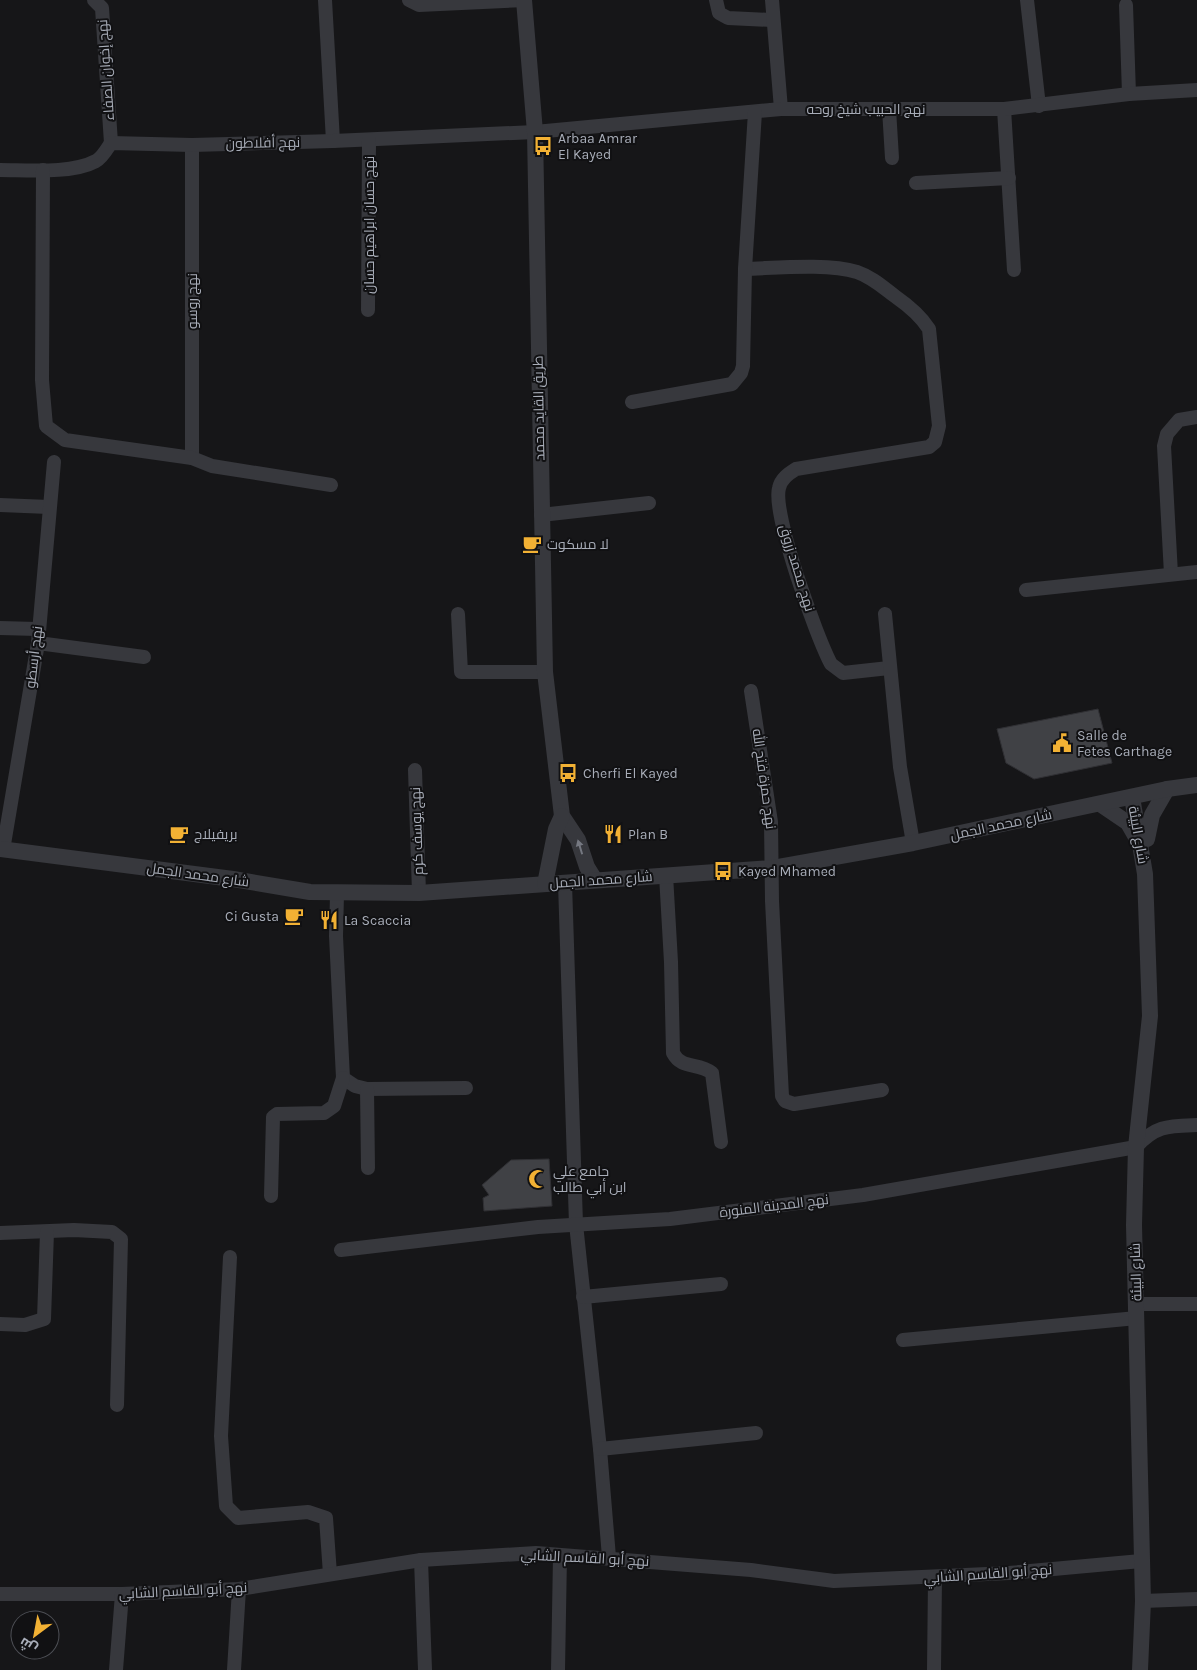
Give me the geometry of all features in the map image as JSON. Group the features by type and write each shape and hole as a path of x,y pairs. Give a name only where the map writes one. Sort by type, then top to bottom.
{"street":[{"name":"نهج إخوان الصفاء","path":"94,0 102,8 111,143"},
{"path":"325,0 333,141"},
{"path":"409,0 419,5 524,0"},
{"name":"طريق القايد محمد","path":"524,0 535,132 545,672 562,816 578,840 587,868 596,880"},
{"path":"716,0 718,13 728,18 772,20"},
{"path":"772,0 772,20 781,109"},
{"path":"1027,0 1039,106"},
{"path":"1126,5 1128,94"},
{"name":"نهج الحبيب شيخ روحه","path":"535,132 781,109 1004,109 1128,94 1197,90"},
{"path":"889,109 892,158"},
{"path":"1004,109 1014,270"},
{"path":"632,402 732,384 737,380 743,366 745,268 755,112"},
{"name":"نهج أفلاطون","path":"111,143 192,145 369,140 535,132"},
{"name":"نهج حسان ابراهيم حسان","path":"368,310 369,140"},
{"path":"0,170 43,170 82,166 98,160 111,143"},
{"name":"نهج روسو","path":"192,145 192,458"},
{"path":"43,170 42,380 46,426 65,440 192,458 212,466 331,485"},
{"path":"916,183 1009,178"},
{"name":"نهج محمد زروق","path":"745,268 830,268 856,272 870,278 910,307 922,318 932,339 939,426 935,442 929,447 796,469 786,476 779,487 778,499 792,560 831,664 843,673 889,668"},
{"path":"1171,574 1164,446 1167,434 1179,420 1197,417"},
{"name":"نهج أرسطو","path":"2,849 38,636 54,462"},
{"path":"541,515 649,503"},
{"path":"0,505 49,507"},
{"path":"1026,590 1197,572"},
{"path":"458,614 461,672 545,672"},
{"path":"885,614 900,768 913,843"},
{"path":"0,628 144,657"},
{"name":"نهج حمزة فتح الله","path":"751,691 771,822 772,901 782,1096 785,1102 794,1104 882,1090"},
{"name":"نهج يوسف كرم","path":"415,770 419,893"},
{"name":"شارع محمد الجمل","path":"2,849 336,894 419,893 772,868 913,843 1167,789 1197,785"},
{"path":"1144,841 1152,815 1167,789"},
{"name":"شارع البيئة","path":"1137,796 1144,841 1150,1016 1136,1147 1134,1225 1143,1602 1140,1670"},
{"path":"1100,804 1128,823 1144,841"},
{"name":"طريق القايد محمد","path":"545,884 556,829 562,816"},
{"path":"666,875 671,962 673,1053 677,1061 682,1064 704,1068 712,1073 721,1142"},
{"path":"565,883 576,1224 600,1449 609,1557"},
{"path":"271,1196 273,1117 277,1114 324,1113 334,1106 343,1078 336,936 336,894"},
{"path":"343,1078 355,1086 366,1089 466,1088"},
{"path":"366,1089 368,1168"},
{"path":"1136,1147 1149,1133 1159,1129 1197,1125"},
{"name":"نهج المدينة المنورة","path":"341,1250 576,1224 670,1219 863,1195 1136,1147"},
{"path":"0,1233 74,1230 112,1232 122,1239 117,1405"},
{"path":"0,1324 25,1324 44,1319 46,1232"},
{"path":"230,1257 221,1436 226,1506 238,1518 308,1512 326,1518 330,1574"},
{"path":"583,1297 721,1284"},
{"path":"903,1340 1197,1304"},
{"path":"600,1449 756,1433"},
{"name":"نهج أبو القاسم الشابي","path":"0,1594 122,1594 239,1590 421,1560 536,1553 560,1556 609,1557 751,1570 834,1581 935,1578 1141,1561"},
{"path":"558,1670 560,1556"},
{"path":"421,1560 425,1670"},
{"path":"934,1670 935,1578"},
{"path":"234,1670 239,1590"},
{"path":"116,1670 122,1594"},
{"path":"1143,1602 1197,1599"}],"building":[{"path":"1098,709 1112,763 1034,779 1006,763 997,729"},
{"path":"549,1159 552,1206 484,1211 483,1198 489,1195 482,1185 511,1160"}],"place":[{"name":"Arbaa Amrar El Kayed","path":"543,146"},
{"name":"لا مسكوت","path":"532,544"},
{"name":"Salle de Fetes Carthage","path":"1062,743"},
{"name":"Cherfi El Kayed","path":"568,773"},
{"name":"بريفيلاج","path":"179,834"},
{"name":"Plan B","path":"613,834"},
{"name":"Kayed Mhamed","path":"723,871"},
{"name":"Ci Gusta","path":"294,916"},
{"name":"La Scaccia","path":"329,920"},
{"name":"جامع علي ابن أبي طالب","path":"538,1179"}]}
